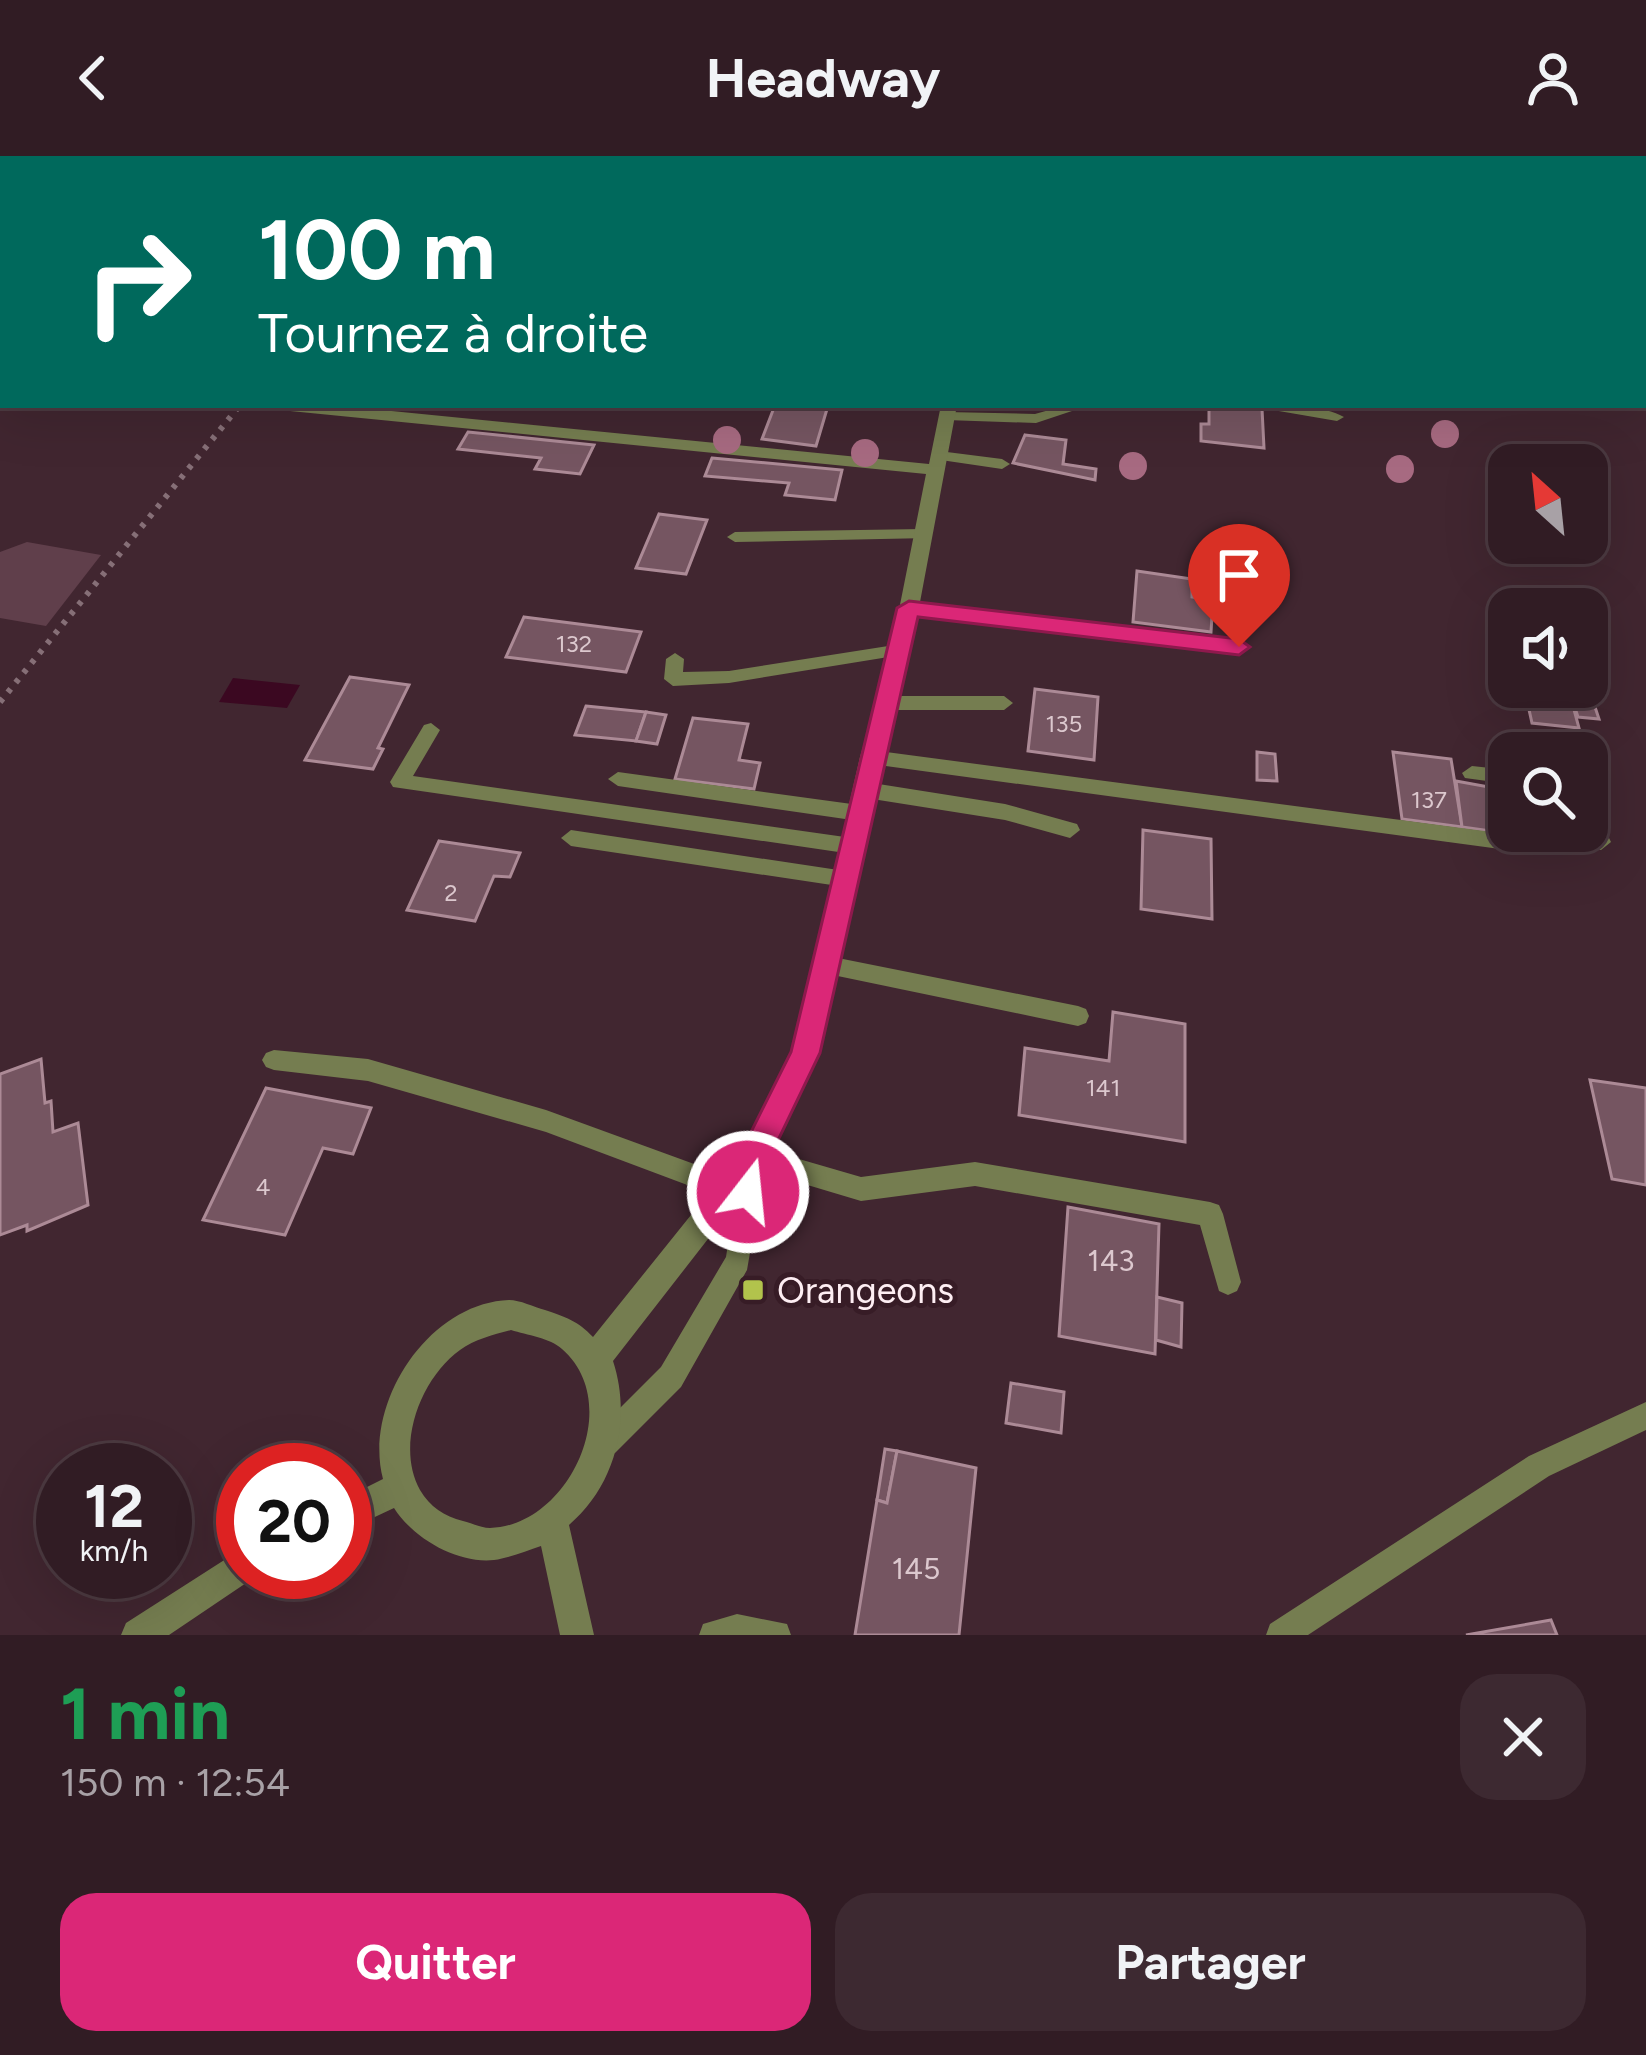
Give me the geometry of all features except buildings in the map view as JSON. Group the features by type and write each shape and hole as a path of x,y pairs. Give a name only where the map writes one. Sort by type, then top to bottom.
{"street":[{"path":"314,408 938,463"},
{"path":"596,1358 754,1158 806,1053 872,757 901,650 948,410"},
{"path":"511,1315 545,1318 574,1334 596,1358 609,1398 605,1443 586,1487 552,1521 493,1544 463,1541 437,1531 416,1512 401,1487 394,1450 400,1410 417,1373 444,1344 476,1324 511,1315"},
{"path":"372,1502 401,1487"},
{"path":"552,1521 577,1635"},
{"path":"138,1635 216,1583"}],"lane":[{"path":"948,410 1036,419 1073,408"},
{"path":"1283,408 1337,418"},
{"path":"938,463 1002,464"},
{"path":"735,537 923,534"},
{"path":"909,608 1239,647"},
{"path":"675,659 673,679 729,676 901,650"},
{"path":"886,704 1004,703"},
{"path":"431,730 400,782 852,846"},
{"path":"872,757 1488,840"},
{"path":"1472,772 1488,774"},
{"path":"618,779 1005,812 1070,830"},
{"path":"572,838 845,879"},
{"path":"828,964 1078,1016"},
{"path":"274,1060 368,1070 502,1108 730,1189"},
{"path":"605,1443 670,1377 738,1262 754,1158 861,1189 975,1174 1210,1214 1228,1282"},
{"path":"1281,1635 1539,1466 1646,1416"},
{"path":"714,1635 737,1629 776,1635"}],"path":[{"path":"0,702 238,408"}],"shaded area":[{"path":"27,542 101,555 46,626 0,618 0,552"},
{"path":"233,678 300,685 287,708 219,702"}],"place":[{"name":"Orangeons","path":"753,1290"}],"route":[{"path":"748,1192 754,1158 806,1053 909,608 1239,647"}]}
